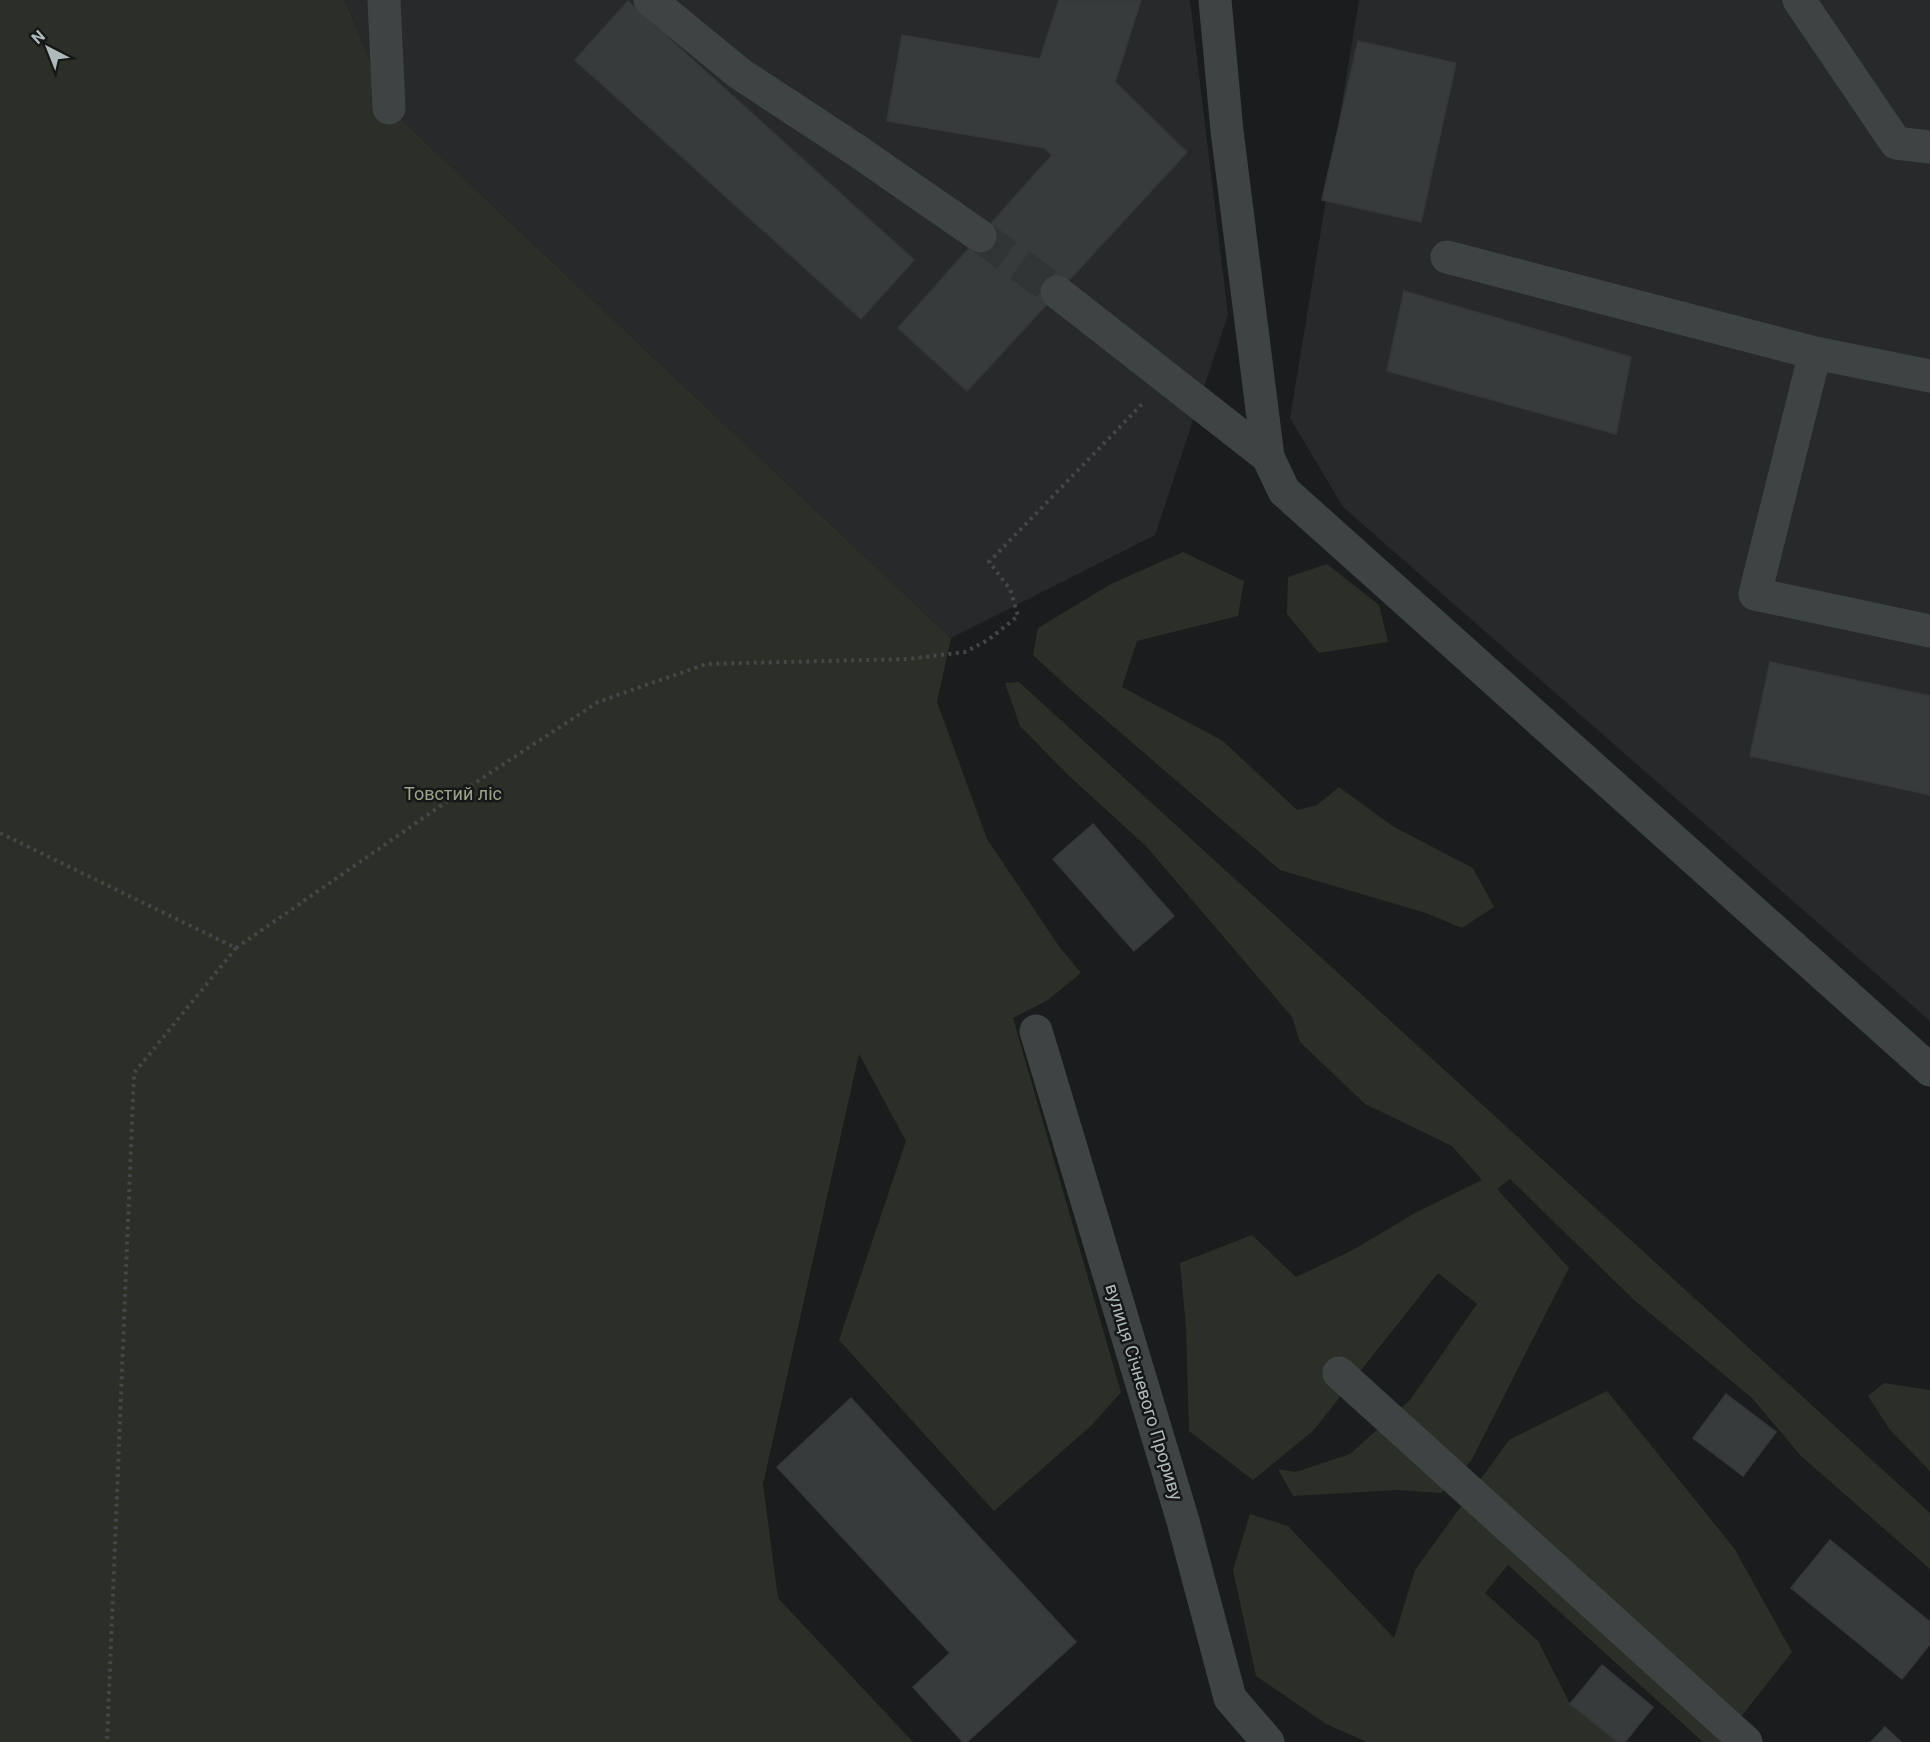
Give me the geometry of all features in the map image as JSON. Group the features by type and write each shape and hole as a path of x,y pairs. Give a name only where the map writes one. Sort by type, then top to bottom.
{"street":[{"path":"384,0 389,108"},
{"path":"650,0 739,74 856,150 980,236"},
{"path":"1215,0 1227,131 1268,457 1284,490 1930,1070"},
{"path":"1800,0 1896,143 1930,147"},
{"path":"1447,257 1815,353 1930,376"},
{"path":"1057,292 1268,457"},
{"path":"1815,353 1755,594 1930,631"},
{"name":"вулиця Січневого Прориву","path":"1036,1031 1183,1521 1230,1698 1268,1742"},
{"path":"1339,1373 1746,1742"}],"path":[{"path":"107,1742 134,1073 236,948 452,798 598,702 706,664 908,659 965,652 988,640 1018,615 1010,589 990,562 1167,378"},
{"path":"0,833 236,948"}],"shaded area":[{"path":"345,0 1190,0 1228,315 1155,535 951,638 389,108"},
{"path":"1359,0 1930,0 1930,1021 1343,507 1290,418"}],"green space":[{"name":"Товстий ліс","path":"0,0 345,0 389,108 951,638 937,702 987,839 1058,945 1081,973 1048,1000 1013,1018 1121,1392 1092,1425 994,1511 839,1340 906,1141 859,1054 763,1484 778,1598 913,1742 0,1742"},
{"path":"1183,552 1244,581 1238,616 1137,641 1122,687 1223,741 1297,810 1317,805 1339,787 1394,827 1473,868 1494,907 1462,928 1426,913 1280,870 1033,655 1038,628 1111,584"},
{"path":"1327,564 1379,605 1388,642 1319,653 1287,614 1288,577"},
{"path":"1019,682 1930,1513 1930,1569 1801,1456 1752,1398 1634,1300 1510,1179 1497,1189 1569,1268 1471,1461 1441,1493 1398,1490 1293,1496 1278,1469 1296,1472 1350,1454 1410,1400 1477,1304 1438,1273 1313,1431 1253,1480 1189,1431 1186,1327 1180,1263 1252,1235 1296,1277 1353,1250 1415,1213 1482,1180 1452,1146 1365,1104 1300,1042 1292,1017 1146,846 1068,775 1020,726 1005,683"},
{"path":"1884,1383 1930,1390 1930,1471 1890,1430 1868,1396"},
{"path":"1607,1391 1734,1548 1792,1652 1721,1742 1703,1742 1508,1565 1485,1593 1538,1641 1570,1704 1618,1742 1367,1742 1326,1724 1256,1676 1233,1570 1250,1514 1288,1526 1394,1638 1415,1570 1509,1440"}],"building":[{"path":"1059,0 1141,0 1115,82 1187,152 967,391 898,328 1052,155 1044,148 887,121 902,35 1040,59"},
{"path":"628,1 914,260 861,319 575,60"},
{"path":"1358,41 1456,63 1421,222 1322,200"},
{"path":"1404,291 1631,357 1616,434 1387,371"},
{"path":"1770,662 1930,696 1930,795 1750,756"},
{"path":"1093,824 1174,916 1134,951 1053,859"},
{"path":"1726,1394 1776,1432 1743,1476 1693,1438"},
{"path":"851,1398 1076,1642 967,1742 963,1742 913,1687 950,1653 777,1467"},
{"path":"1830,1540 1930,1622 1930,1644 1902,1679 1791,1588"},
{"path":"1602,1665 1653,1707 1625,1742 1618,1742 1570,1704"},
{"path":"1885,1727 1901,1742 1871,1742"}],"tunnel":[{"path":"980,236 1057,292"}]}
